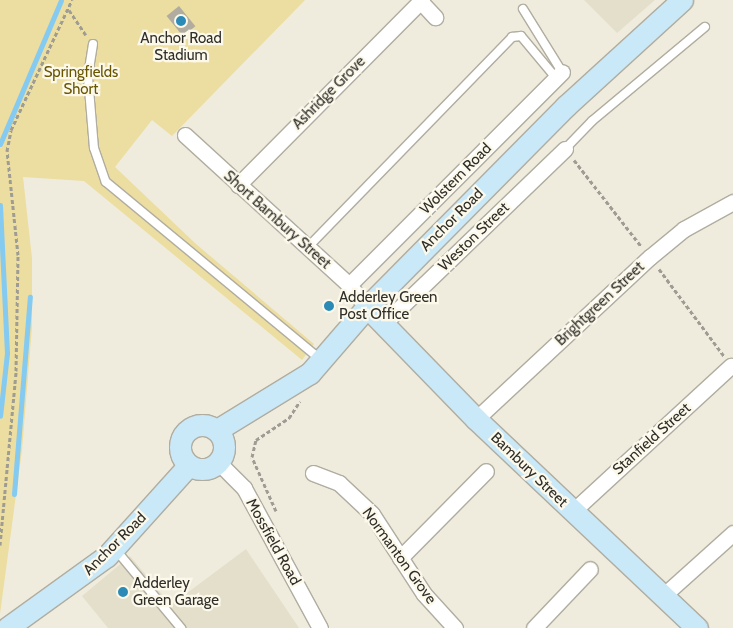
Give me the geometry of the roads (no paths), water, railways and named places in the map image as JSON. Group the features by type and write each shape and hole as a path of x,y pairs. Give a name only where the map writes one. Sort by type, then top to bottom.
{"main road":[{"name":"Anchor Road","path":"216,430 310,373 367,306 566,106 682,0"},
{"name":"Bambury Street","path":"367,306 382,325 476,419 572,512 664,595 697,628"},
{"path":"202,425 216,430 224,448 218,462 205,469 189,465 181,453 185,432 202,425"},
{"name":"Anchor Road","path":"7,628 84,576 115,548 189,465"}],"street":[{"name":"Ashridge Grove","path":"238,185 422,1 435,17"},
{"name":"Wolstern Road","path":"349,285 559,75"},
{"name":"Short Bambury Street","path":"185,135 349,285 367,306"},
{"name":"Weston Street","path":"382,325 565,149"},
{"name":"Brightgreen Street","path":"476,419 650,257 684,229 733,202"},
{"name":"Stanfield Street","path":"572,512 731,366"},
{"name":"Mossfield Road","path":"218,462 244,488 320,628"},
{"path":"400,558 486,471"},
{"name":"Normanton Grove","path":"314,473 339,483 372,514 400,558 454,628"},
{"path":"664,595 733,533"},
{"path":"534,628 590,569"}],"lane":[{"path":"523,9 559,75"},
{"path":"565,149 592,121 705,27"},
{"path":"308,247 512,37 521,36 559,75"},
{"path":"93,44 88,77 94,148 106,182 322,361"},
{"path":"115,548 181,628"}],"waterway":[{"path":"0,144 61,0"},
{"path":"0,205 7,353 0,416"},
{"path":"14,494 30,297"}],"place":[{"name":"Anchor Road Stadium","path":"181,21"},
{"name":"Adderley Green Post Office","path":"329,306"},
{"name":"Adderley Green Garage","path":"123,592"}],"park label":[{"name":"Springfields Short","path":"81,80"}]}
